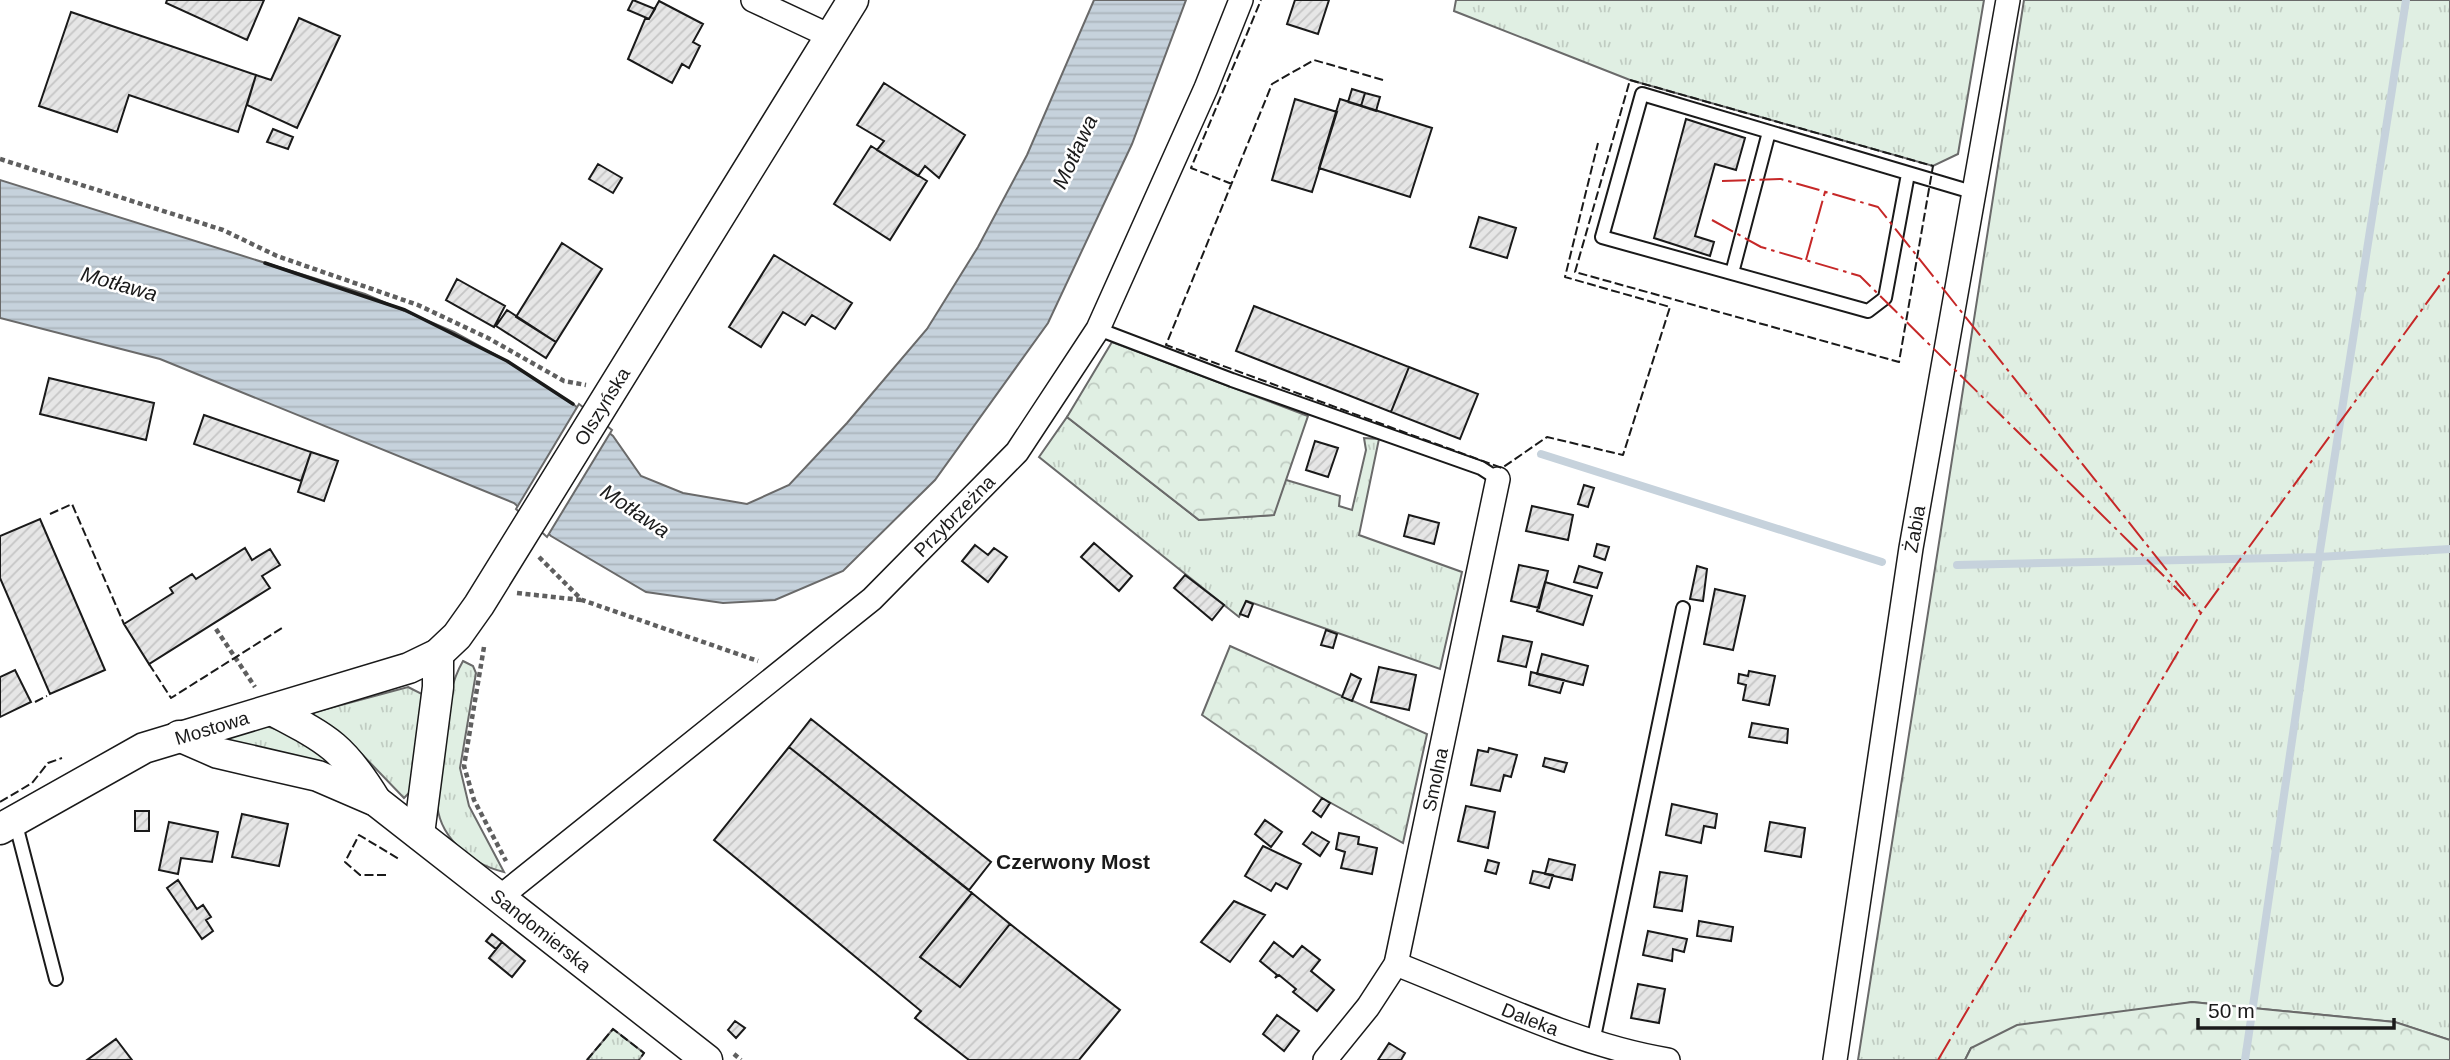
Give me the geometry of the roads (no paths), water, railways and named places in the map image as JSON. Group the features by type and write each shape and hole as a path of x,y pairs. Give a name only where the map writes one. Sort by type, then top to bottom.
{"street":[{"path":"753,0 832,37"},
{"name":"Olszyńska","path":"438,654 457,636 528,545 605,402 853,0"},
{"name":"Przybrzeżna","path":"509,889 872,599 1017,452 1098,329 1206,88 1241,0"},
{"name":"Żabia","path":"1835,1060 1911,548 2008,0"},
{"name":"Smolna","path":"1325,1060 1368,1007 1396,964 1498,479"},
{"path":"419,834 438,687 438,654"},
{"name":"Mostowa","path":"7,825 122,759 179,736 267,702 409,668 438,654"},
{"name":"Sandomierska","path":"267,702 340,750 354,765 376,801"},
{"name":"Sandomierska","path":"179,736 218,752 318,776 376,801 419,834 509,889 696,1057"},
{"name":"Daleka","path":"1396,964 1593,1042 1636,1055 1668,1060"}],"lane":[{"path":"1908,174 1885,298 1868,311 1602,237 1642,94 1972,192"},
{"path":"1732,273 1769,132"},
{"path":"1098,329 1232,380 1482,468 1498,479"},
{"path":"1593,1042 1683,608"},
{"path":"7,825 55,979"}],"water":[{"name":"Motława","path":"1094,0 1186,0 1132,144 1048,323 935,480 843,571 775,600 723,603 646,592 551,536 514,503 160,359 0,318 0,180 365,294 454,332 507,361 573,404 613,436 641,476 683,493 747,504 789,485 847,423 927,329 978,247 1027,155"}],"waterway":[{"path":"2245,1060 2319,557 2406,0"},
{"path":"1541,454 1882,562"},
{"path":"1957,565 2319,557 2450,549"}],"district":[{"name":"Czerwony Most","path":"1073,862"}]}
